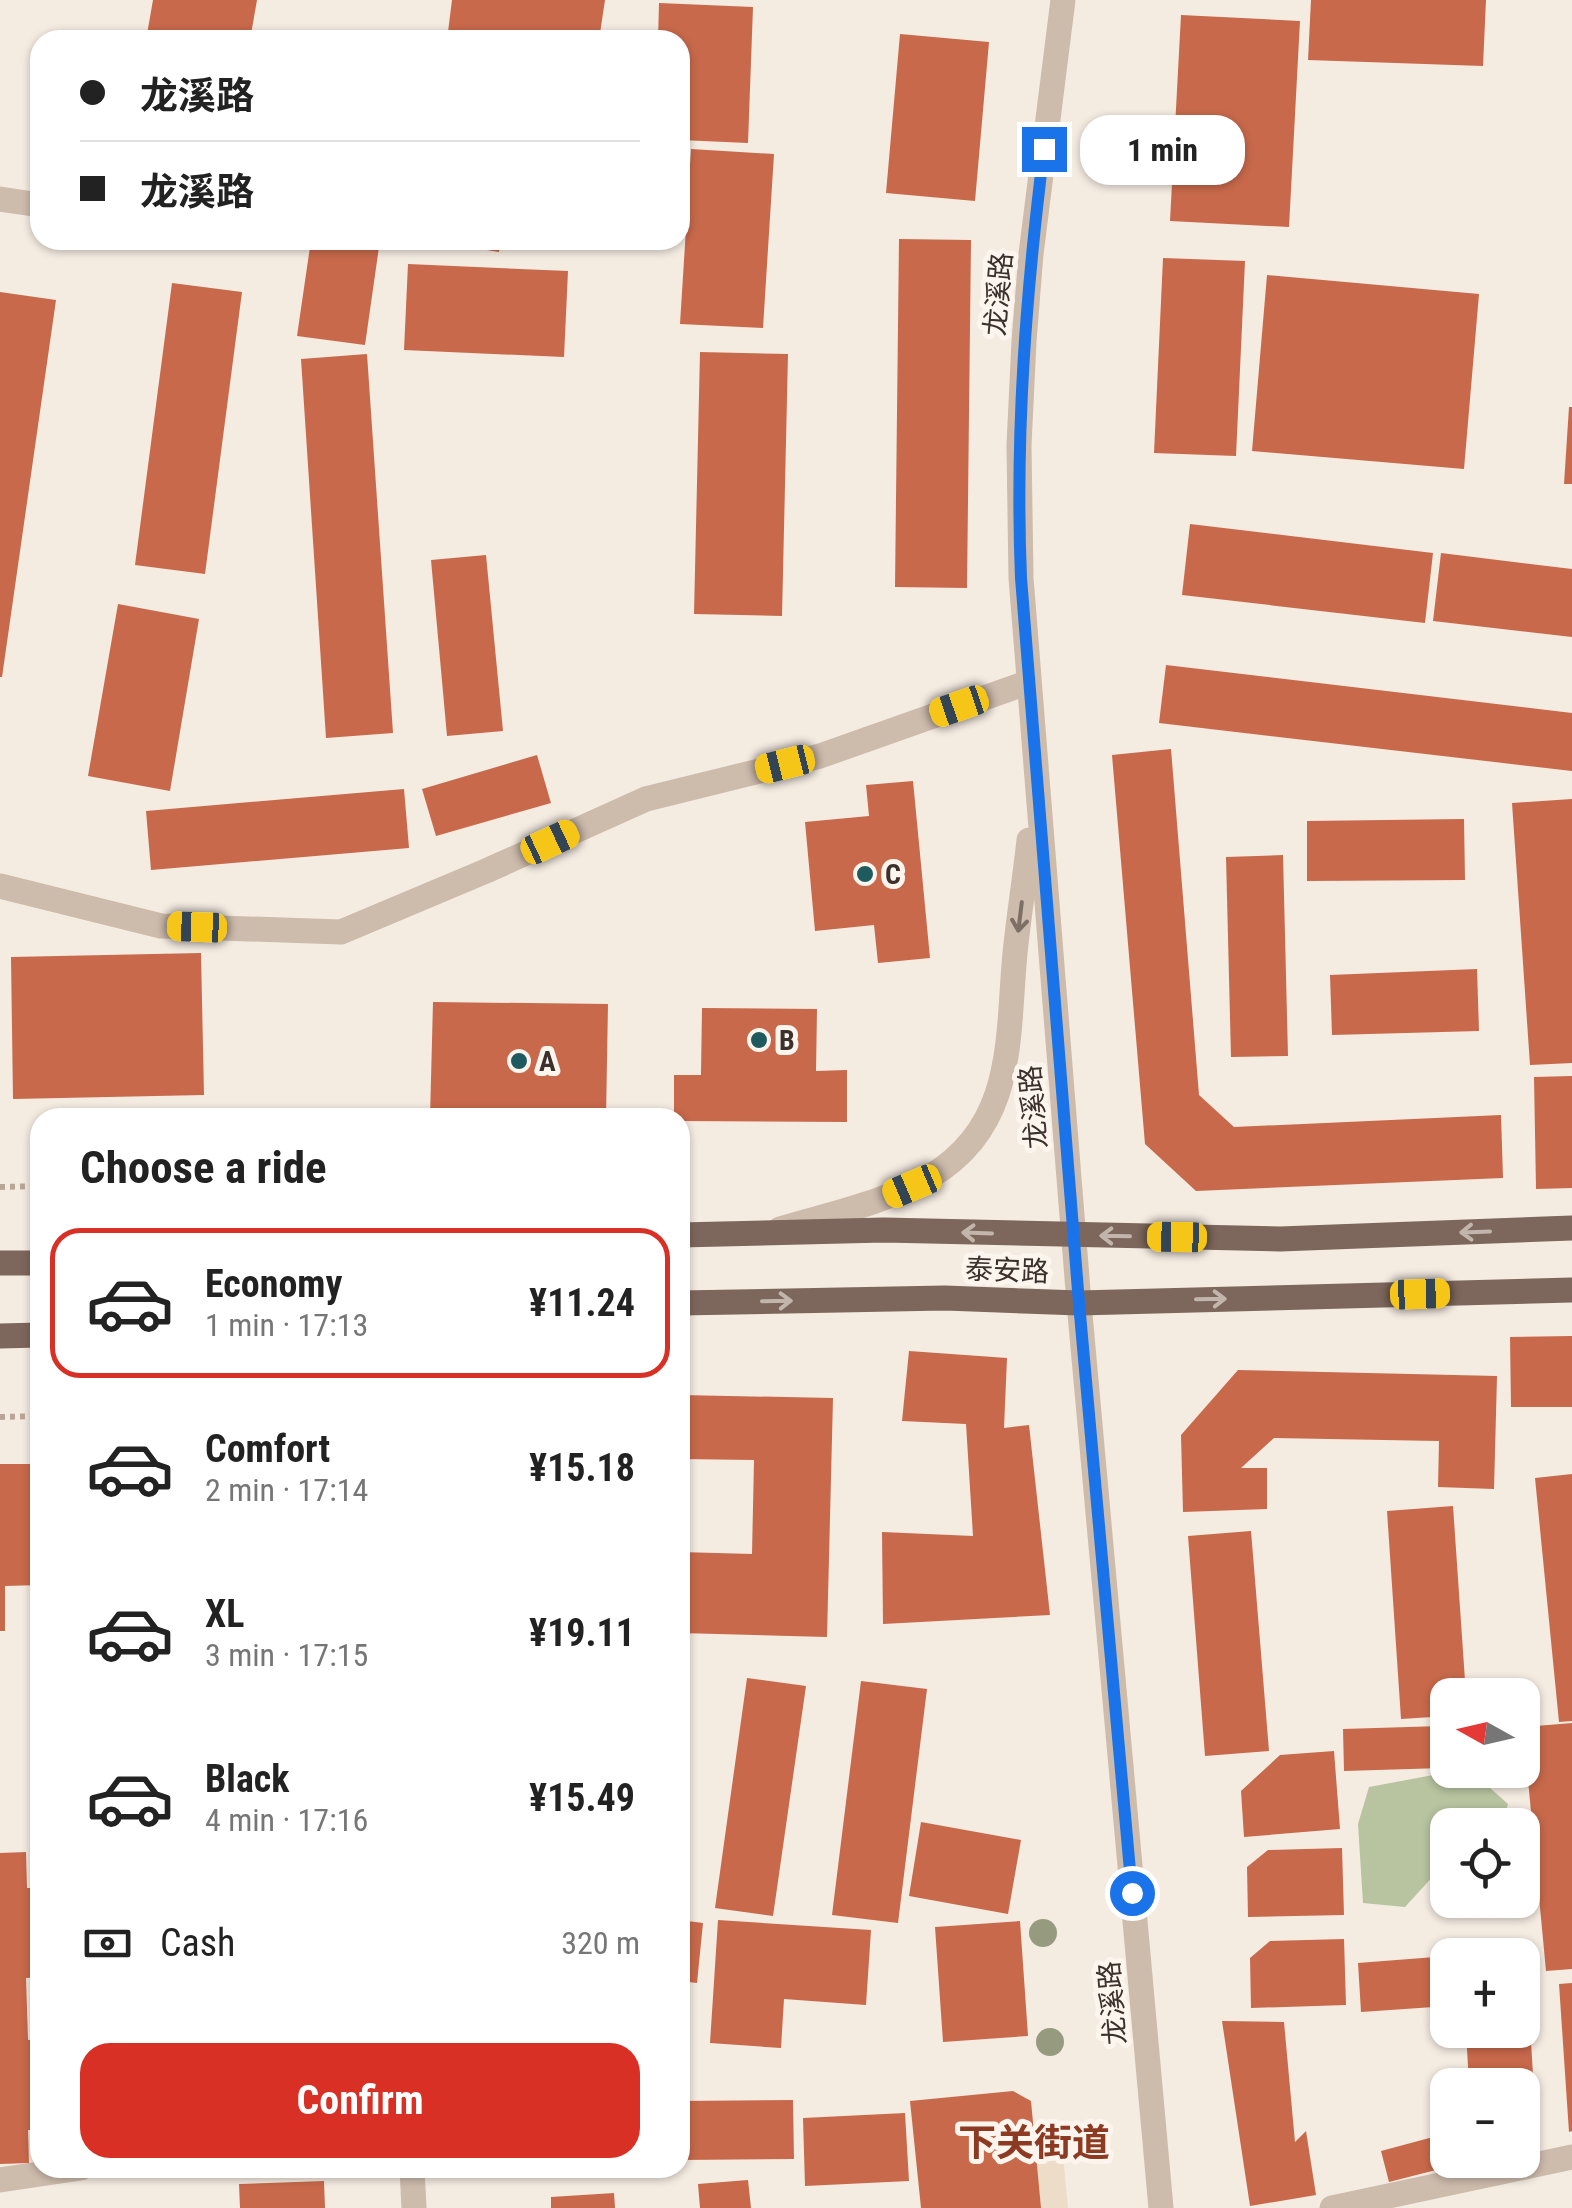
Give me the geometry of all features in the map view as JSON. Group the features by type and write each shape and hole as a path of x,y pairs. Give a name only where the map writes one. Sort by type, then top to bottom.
{"main road":[{"name":"泰安路","path":"690,1235 884,1230 1280,1238 1572,1228"},
{"path":"0,1263 30,1263"},
{"name":"泰安路","path":"690,1303 945,1298 1079,1303 1572,1290"},
{"path":"0,1336 30,1335"}],"street":[{"name":"龙溪路","path":"1063,0 1031,254 1021,381 1020,547 1079,1303 1161,2208"},
{"path":"0,198 30,202"},
{"path":"0,886 161,926 340,932 646,799 820,756 1028,682"},
{"path":"773,1231 912,1186 957,1156 986,1121 998,1094 1008,1051 1015,955 1036,785"},
{"path":"1332,2208 1572,2157"},
{"path":"0,2180 30,2176"},
{"path":"412,2178 414,2208"}],"path":[{"path":"0,1186 30,1186"},
{"path":"0,1416 30,1416"}],"green space":[{"path":"1430,1776 1430,1788 1490,1788 1508,1804 1507,1808 1430,1808 1430,1880 1405,1907 1363,1903 1358,1824 1369,1787"}],"shaded area":[{"path":"1063,2156 1068,2208 1041,2208 1036,2158"}],"building":[{"path":"153,0 257,0 252,30 148,30"},
{"path":"452,0 605,0 600,30 448,30"},
{"path":"1311,0 1486,0 1483,66 1308,60"},
{"path":"659,3 753,7 748,143 690,140 690,30 658,30"},
{"path":"1181,15 1300,21 1289,227 1170,221"},
{"path":"900,34 989,42 975,201 886,193"},
{"path":"691,149 774,154 763,328 680,324 685,250 690,250"},
{"path":"899,239 971,240 967,588 895,587"},
{"path":"310,250 379,250 365,345 297,336"},
{"path":"1163,258 1245,261 1236,456 1154,453"},
{"path":"408,264 568,271 564,357 404,350"},
{"path":"1267,275 1479,294 1464,469 1252,451"},
{"path":"172,283 242,292 205,574 135,565"},
{"path":"0,292 56,300 2,677 0,677"},
{"path":"700,352 788,354 782,616 694,614"},
{"path":"367,354 393,733 326,738 301,359"},
{"path":"1569,407 1572,484 1564,484"},
{"path":"1190,524 1433,553 1425,623 1182,595"},
{"path":"1441,553 1572,569 1572,637 1433,621"},
{"path":"486,555 503,731 447,736 431,560"},
{"path":"118,604 199,619 170,791 88,776"},
{"path":"1166,665 1572,713 1572,771 1159,723"},
{"path":"1171,749 1199,1095 1234,1127 1501,1115 1503,1178 1196,1191 1145,1144 1112,755"},
{"path":"537,755 551,803 436,836 422,789"},
{"name":"C","path":"913,781 930,958 878,963 874,925 815,931 805,822 869,816 866,785"},
{"path":"404,789 409,848 151,870 146,811"},
{"path":"1572,799 1572,1063 1530,1065 1512,803"},
{"path":"1464,819 1465,880 1307,881 1307,821"},
{"path":"1283,855 1288,1056 1231,1057 1226,857"},
{"path":"201,953 204,1095 13,1099 11,957"},
{"path":"1477,969 1479,1031 1332,1035 1330,975"},
{"name":"A","path":"433,1002 608,1004 606,1108 430,1108"},
{"name":"B","path":"702,1008 817,1009 816,1071 847,1070 847,1122 690,1121 690,1108 674,1108 674,1075 701,1075"},
{"path":"1572,1076 1572,1188 1536,1189 1534,1077"},
{"path":"1572,1336 1572,1407 1511,1407 1510,1337"},
{"path":"909,1351 1007,1358 1004,1428 1029,1425 1050,1615 883,1624 882,1532 973,1536 966,1424 902,1421"},
{"path":"1238,1370 1497,1376 1494,1489 1438,1487 1439,1441 1274,1438 1241,1468 1267,1468 1267,1509 1183,1512 1181,1435"},
{"path":"690,1395 833,1398 827,1637 690,1633 690,1552 752,1554 754,1460 690,1459"},
{"path":"0,1464 30,1464 30,1585 5,1586 5,1631 0,1631"},
{"path":"1572,1474 1572,1721 1559,1722 1535,1478"},
{"path":"1453,1506 1465,1678 1430,1678 1430,1717 1401,1719 1387,1511"},
{"path":"1251,1531 1269,1751 1205,1756 1188,1536"},
{"path":"747,1678 806,1686 773,1916 715,1908"},
{"path":"861,1681 927,1689 898,1923 832,1915"},
{"path":"1572,1723 1572,1969 1546,1971 1540,1907 1540,1808 1531,1808 1529,1788 1540,1788 1540,1726"},
{"path":"1430,1726 1430,1768 1344,1771 1343,1729"},
{"path":"1334,1751 1340,1829 1244,1837 1241,1791 1280,1755"},
{"path":"921,1822 1021,1840 1008,1914 909,1896"},
{"path":"1342,1848 1344,1915 1248,1917 1247,1867 1268,1850"},
{"path":"26,1852 30,1888 30,1978 26,1978 29,2163 0,2164 0,1853"},
{"path":"718,1920 871,1930 866,2005 784,1999 781,2048 710,2043"},
{"path":"690,1921 703,1923 697,1983 690,1982"},
{"path":"1020,1921 1028,2036 943,2042 935,1927"},
{"path":"1344,1939 1346,2005 1251,2008 1250,1958 1270,1941"},
{"path":"1430,1957 1430,2007 1361,2012 1358,1963"},
{"path":"1572,1983 1572,2131 1569,2132 1559,1984"},
{"path":"1222,2021 1284,2022 1295,2142 1306,2131 1316,2195 1250,2206"},
{"path":"1467,2048 1531,2048 1533,2068 1468,2068"},
{"path":"1013,2091 1031,2101 1041,2208 921,2208 910,2101"},
{"path":"793,2100 794,2159 690,2160 690,2101"},
{"path":"905,2113 909,2181 805,2186 803,2118"},
{"path":"1430,2138 1430,2172 1389,2182 1381,2151"},
{"path":"748,2180 751,2208 700,2208 698,2184"},
{"path":"324,2181 325,2208 240,2208 239,2184"},
{"path":"614,2193 615,2208 551,2208 551,2197"}],"place":[{"name":"C","path":"865,874"},
{"name":"B","path":"759,1040"},
{"name":"A","path":"519,1061"}],"district":[{"name":"下关街道","path":"1034,2143"}],"route":[{"path":"1044,149 1022,368 1021,578 1052,988 1132,1893"}]}
